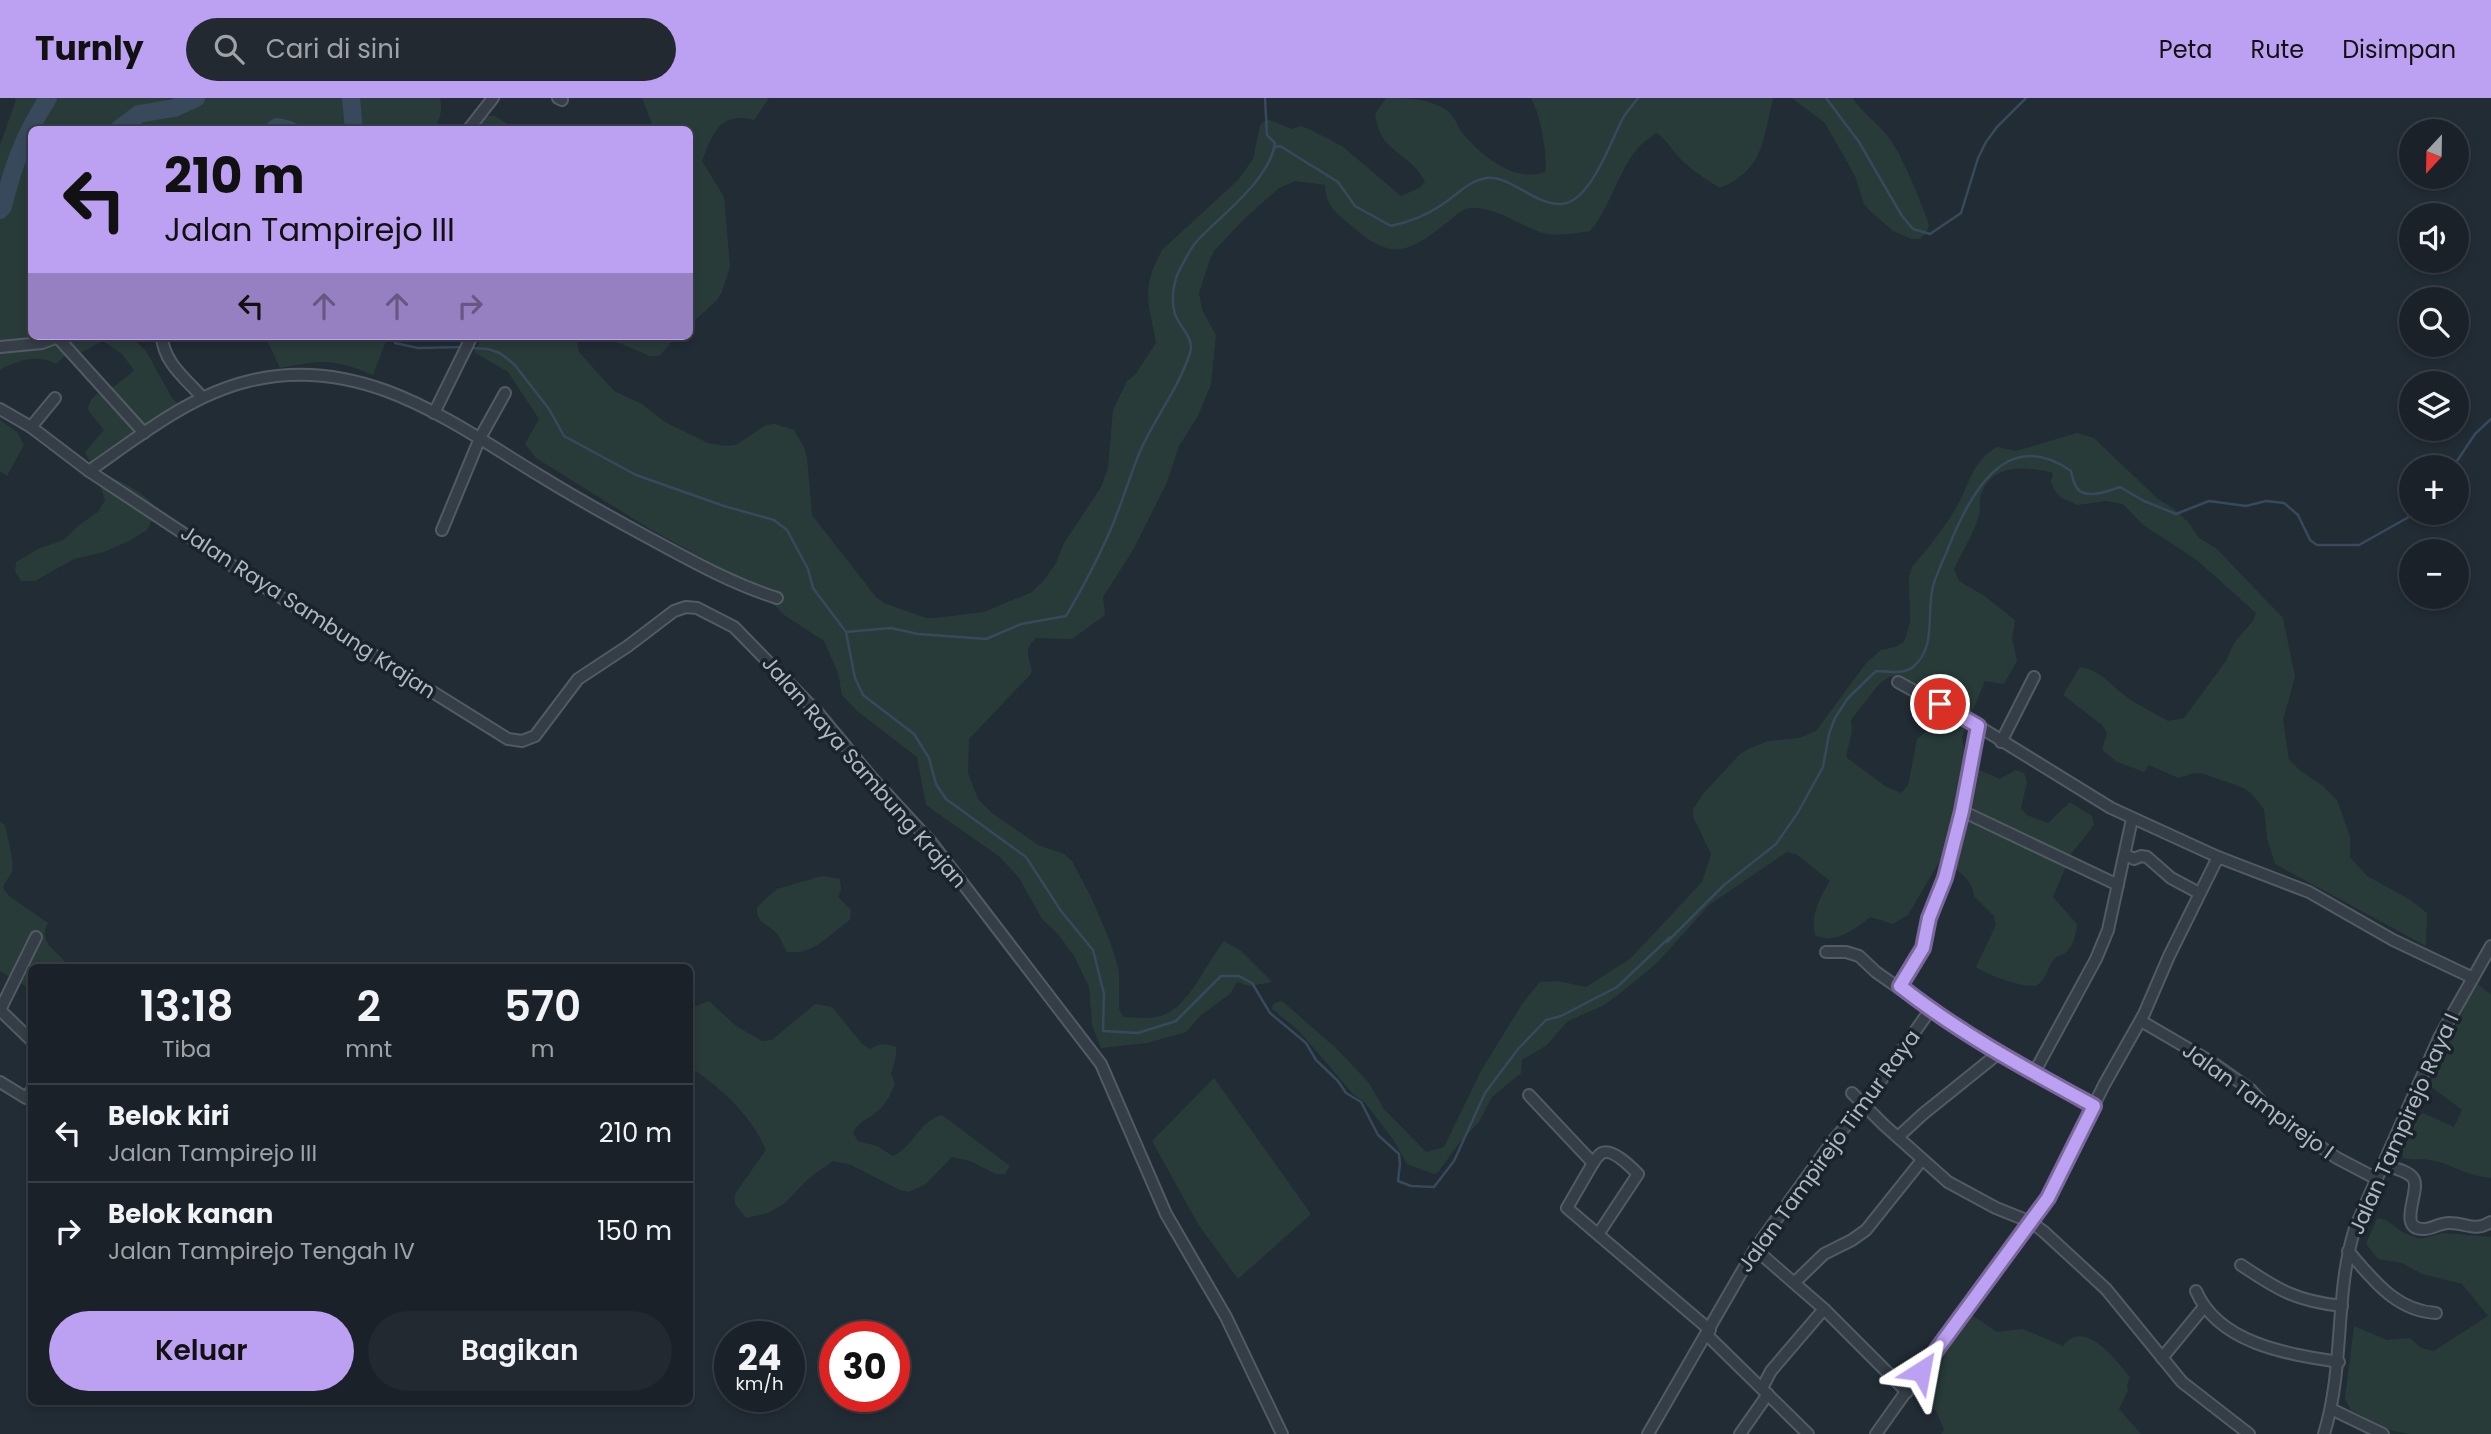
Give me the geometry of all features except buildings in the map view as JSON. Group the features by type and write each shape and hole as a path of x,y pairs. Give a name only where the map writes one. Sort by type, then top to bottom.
{"street":[{"path":"471,126 494,98"},
{"path":"0,347 52,340"},
{"path":"63,340 144,433"},
{"path":"162,340 162,348 167,358 202,397"},
{"path":"434,413 470,340"},
{"path":"89,471 202,397 248,381 286,374 331,374 387,391 434,413 597,510 716,574 748,589 777,598"},
{"path":"442,530 480,438 505,393"},
{"path":"32,427 55,398"},
{"name":"Jalan Raya Sambung Krajan","path":"0,410 32,427 89,471 266,588 508,739 522,741 535,736 578,679 674,611 686,607 697,608 734,626 819,714 872,778 931,842 1101,1064 1166,1214 1226,1317 1282,1434"},
{"path":"2001,742 2034,677"},
{"path":"1898,682 1978,726 2132,819 2218,857 2309,892 2393,940 2473,978"},
{"path":"1900,986 1923,948 1929,918 1945,878 1962,811 1978,726"},
{"path":"1962,811 2118,885"},
{"path":"2034,1073 2096,959 2108,930 2132,819"},
{"path":"2126,855 2134,859 2141,856 2147,858 2171,878 2199,893"},
{"path":"1876,1434 2031,1222 2058,1180 2094,1106 2141,1021 2218,857"},
{"path":"28,1037 1,1008 36,937"},
{"name":"Jalan Tampirejo Raya I","path":"2323,1434 2331,1409 2339,1362 2348,1251 2355,1228 2439,1038 2491,946"},
{"path":"1826,952 1853,953 1930,1010 2094,1106"},
{"name":"Jalan Tampirejo Timur Raya","path":"1648,1434 1755,1249 1930,1010"},
{"name":"Jalan Tampirejo I","path":"2141,1021 2213,1063 2251,1090 2272,1114 2337,1158 2376,1179"},
{"path":"1898,1138 1923,1114 2000,1052"},
{"path":"0,1082 26,1098 28,1095"},
{"path":"1852,1093 1948,1182 1972,1196 2031,1222 2075,1259 2106,1289 2182,1382 2249,1434"},
{"path":"1529,1095 1593,1163"},
{"path":"1599,1233 1638,1174 1616,1156 1606,1152 1593,1163 1567,1208 1599,1233 1708,1332 1808,1434"},
{"path":"1795,1282 1824,1254 1866,1230 1922,1160"},
{"path":"2384,1165 2414,1179 2416,1186 2410,1219 2416,1227 2424,1230 2452,1223 2480,1228 2491,1222"},
{"path":"1755,1249 1824,1309 1907,1392"},
{"path":"2348,1251 2372,1281 2402,1304 2424,1312 2436,1313"},
{"path":"2241,1265 2293,1297 2315,1304 2342,1306"},
{"path":"2196,1291 2204,1307 2228,1327 2260,1345 2295,1355 2339,1362"},
{"path":"2162,1358 2204,1307"},
{"path":"1740,1434 1765,1391 1771,1371 1824,1309"},
{"path":"2331,1409 2383,1434"}],"green space":[{"path":"14,98 440,98 441,106 435,126 28,126 28,340 134,340 146,351 172,398 179,405 117,442 90,462 85,452 104,430 88,410 92,399 98,393 116,385 134,370 122,354 103,341 75,356 66,355 56,364 35,359 14,363 0,370 0,145 16,100"},
{"path":"642,98 769,98 754,120 733,119 719,127 702,161 724,197 730,266 717,300 693,322 693,126 653,126"},
{"path":"1386,98 1417,99 1431,103 1451,114 1464,135 1480,152 1500,166 1522,174 1534,174 1545,172 1545,156 1540,123 1531,98 1773,98 1759,152 1745,172 1734,181 1720,188 1702,177 1657,133 1645,141 1626,165 1599,219 1590,231 1547,234 1501,214 1472,208 1460,212 1412,246 1391,249 1367,238 1337,214 1330,205 1325,185 1295,181 1279,188 1214,251 1199,293 1202,310 1216,335 1211,384 1198,416 1179,446 1167,482 1133,550 1103,597 1105,615 1072,639 1036,638 1028,649 1032,671 1030,675 969,739 968,773 978,799 992,813 1038,845 1064,854 1072,861 1111,944 1119,971 1119,1009 1123,1017 1156,1017 1177,1006 1195,986 1224,941 1241,951 1272,982 1250,986 1237,982 1230,994 1200,1016 1186,1032 1147,1043 1101,1048 1092,1025 1089,987 1074,956 1057,933 1042,919 1019,878 1000,857 926,805 917,757 857,711 842,695 838,673 824,641 784,615 750,580 739,578 650,529 536,458 525,444 539,419 508,372 474,352 481,340 577,340 579,352 614,391 642,404 665,422 708,443 736,445 766,425 775,424 794,430 807,458 812,515 876,597 884,603 926,618 984,612 1032,592 1044,580 1056,563 1064,543 1101,487 1108,468 1113,410 1127,381 1135,375 1156,343 1148,296 1155,264 1162,250 1238,180 1253,159 1260,125 1267,119 1292,129 1301,126 1309,129 1342,146 1401,196 1419,188 1425,182 1422,175 1385,141 1375,114"},
{"path":"1792,98 1853,98 1882,129 1904,164 1929,224 1927,232 1920,239 1911,239 1893,231 1870,211 1864,204 1855,176 1825,123"},
{"path":"486,116 495,116 511,126 481,126"},
{"path":"267,340 386,340 373,375 327,362 280,368"},
{"path":"612,340 673,340 659,356 650,356"},
{"path":"0,420 17,432 24,445 7,476 0,471"},
{"path":"2077,433 2094,438 2158,499 2188,522 2199,538 2216,548 2283,618 2295,677 2283,720 2289,760 2337,800 2350,836 2350,857 2367,876 2409,899 2427,913 2426,946 2275,864 2267,838 2264,809 2244,788 2204,774 2195,773 2178,778 2149,765 2144,772 2117,762 2102,750 2107,733 2102,725 2063,695 2080,667 2097,673 2130,699 2168,721 2184,718 2226,661 2234,643 2253,621 2256,613 2198,561 2142,524 2123,504 2106,501 2078,505 2061,498 2055,491 2051,482 2053,473 2031,469 2010,470 1992,478 1985,487 1980,498 1977,522 1954,569 1959,581 1986,597 2015,620 2012,638 2017,661 2004,684 1985,681 1962,737 1966,764 2000,779 2016,770 2024,773 2027,782 2021,808 2027,815 2048,823 2070,802 2092,816 2094,825 2071,854 2053,897 2077,924 2071,947 2056,957 2037,985 2016,983 1976,967 1996,925 1994,916 1974,896 1966,879 1941,859 1908,915 1893,924 1871,917 1844,934 1823,938 1815,935 1814,920 1817,906 1830,881 1796,854 1787,852 1709,905 1656,964 1623,991 1604,1005 1568,1021 1547,1045 1522,1060 1521,1073 1492,1097 1479,1122 1439,1171 1434,1174 1407,1164 1393,1139 1365,1103 1353,1094 1299,1031 1272,1009 1273,1004 1282,1001 1337,1049 1369,1083 1384,1109 1426,1152 1444,1147 1481,1071 1522,1004 1540,982 1558,981 1586,987 1631,958 1702,882 1711,854 1694,819 1693,809 1703,794 1740,754 1748,749 1768,741 1799,738 1816,731 1867,662 1881,650 1904,642 1910,623 1909,577 1912,567 1955,510 1981,460 1997,447 2016,451","holes":["1891,676 1923,689 1938,704 1931,728 1917,739 1908,785 1901,793 1885,786 1846,757 1852,731 1851,720 1879,684"]},
{"path":"110,477 135,490 157,509 147,530 104,552 74,559 35,581 21,581 15,571 16,562 40,548 63,540 98,512 105,500 100,485 105,478"},
{"path":"0,822 5,825 12,863 12,872 3,888 9,896 48,923 45,930 47,942 67,964 28,964 28,990 0,971"},
{"path":"822,876 840,879 838,897 851,910 850,920 813,947 805,951 787,952 778,935 761,921 757,907 777,889"},
{"path":"2478,984 2491,995 2491,1178 2431,1160 2403,1158 2402,1152 2410,1127 2423,1113 2454,1127 2462,1110 2429,1085 2473,988"},
{"path":"709,1001 736,1026 762,1041 772,1040 815,1004 832,1007 862,1044 870,1049 883,1044 896,1047 891,1074 894,1086 883,1106 855,1129 853,1133 858,1141 877,1146 893,1156 906,1147 927,1123 942,1115 1010,1166 1005,1174 996,1174 970,1161 952,1157 926,1184 909,1192 851,1165 833,1161 809,1178 784,1204 768,1213 746,1218 735,1204 735,1194 766,1150 752,1125 734,1103 693,1069 693,1007"},
{"path":"1214,1078 1311,1214 1238,1279 1198,1224 1152,1141"},
{"path":"2377,1218 2386,1220 2402,1232 2420,1239 2444,1233 2491,1237 2491,1434 2410,1434 2390,1430 2351,1410 2345,1399 2354,1326 2387,1340 2410,1338 2421,1348 2434,1351 2488,1316 2462,1284 2422,1274 2402,1263 2378,1259 2366,1244"},
{"path":"1970,1314 1997,1332 2023,1329 2063,1346 2071,1338 2080,1336 2099,1344 2130,1377 2128,1390 2119,1409 2141,1434 1941,1434 1944,1430 1931,1405 1910,1393"}],"waterway":[{"path":"32,126 48,98"},
{"path":"123,126 139,114 174,108 196,98"},
{"path":"351,98 354,126"},
{"path":"471,348 500,353 514,364 549,409 564,436 636,475 724,506 774,520 787,530 808,569 813,588 846,632 891,628 918,634 986,639 1021,624 1066,616 1100,553 1142,447 1180,378 1190,353 1189,337 1174,309 1173,294 1178,273 1194,244 1243,196 1271,157 1275,143 1267,135 1265,98"},
{"path":"1275,147 1280,146 1338,182 1355,206 1391,226 1429,213 1467,186 1486,178 1504,181 1541,200 1561,204 1571,201 1590,183 1624,117 1638,98"},
{"path":"1826,98 1859,142 1902,216 1913,229 1930,234 1961,213 1978,158 1986,142 2026,98"},
{"path":"0,210 28,134"},
{"path":"395,340 395,343 418,348 464,347"},
{"path":"2461,455 2475,434 2491,419"},
{"path":"846,632 855,678 863,695 914,734 929,758 936,784 946,799 1026,857 1061,911 1093,950 1104,994 1103,1031 1138,1033 1176,1021 1221,976 1239,976 1252,983 1270,1013 1306,1043 1316,1060 1338,1081 1346,1093 1361,1102 1378,1135 1399,1154 1398,1181 1411,1186 1434,1187 1454,1161 1485,1093 1518,1049 1546,1020 1561,1016 1617,987 1724,885 1776,844 1797,814 1823,767 1829,734 1835,718 1848,698 1876,671 1905,671 1920,659 1928,640 1933,586 1958,526 1980,487 2009,461 2027,456 2048,459 2071,471 2081,492 2097,494 2120,487 2144,501 2176,514 2209,501 2246,506 2266,501 2284,503 2298,515 2310,540 2317,545 2359,545 2399,522"}],"route":[{"path":"1921,1371 2048,1198 2094,1106 1930,1010 1900,986 1923,948 1929,918 1945,878 1962,811 1978,726 1940,704"}]}
